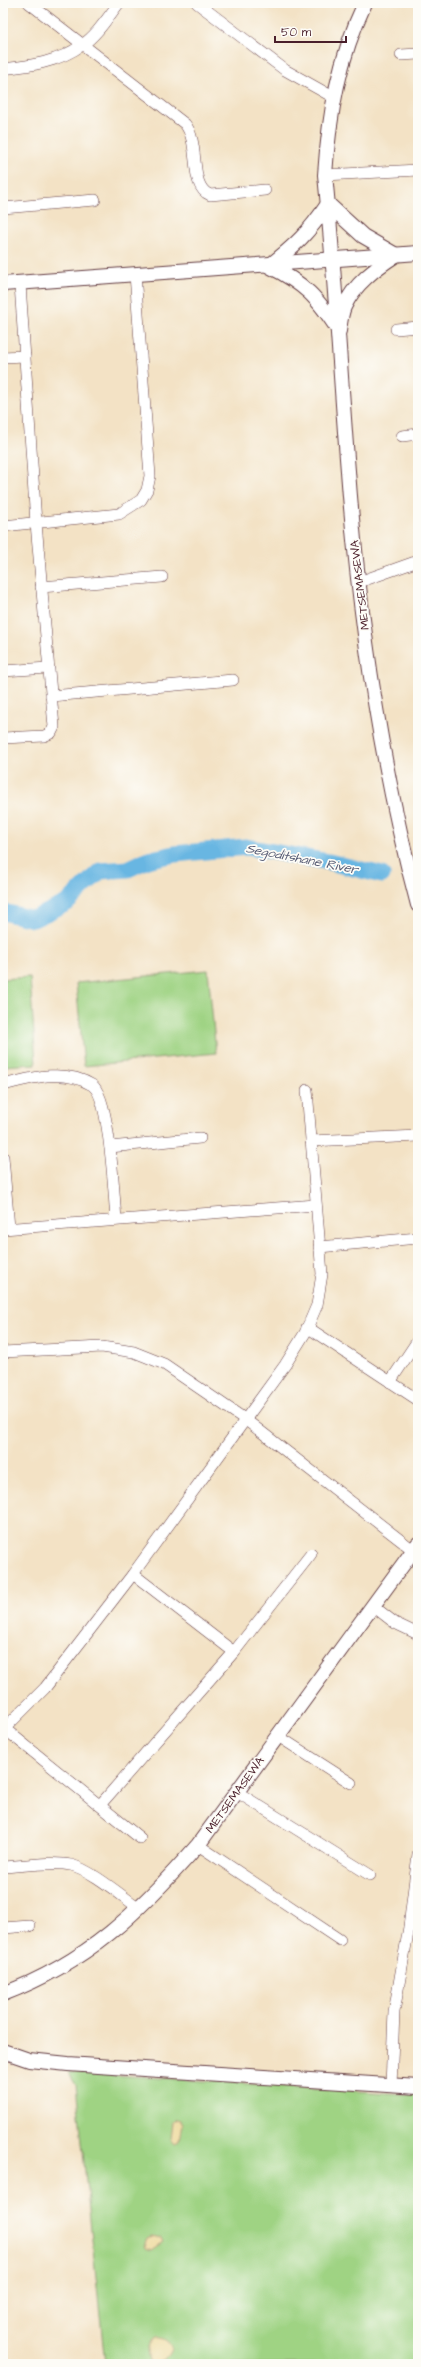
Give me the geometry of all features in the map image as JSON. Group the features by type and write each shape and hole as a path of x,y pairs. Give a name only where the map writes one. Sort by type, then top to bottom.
{"street":[{"path":"29,3 185,124 194,138 198,183 205,192 210,194 265,190"},
{"path":"3,70 30,66 52,60 83,45 119,3"},
{"path":"197,3 284,70 333,97"},
{"name":"METSEMASEWA","path":"365,3 343,56 333,97 328,132 325,175 339,332 348,472 358,582 382,745 399,834 418,905"},
{"path":"401,55 418,54"},
{"path":"325,175 418,170"},
{"path":"3,208 95,200"},
{"path":"268,266 293,248 311,230 328,204 363,236 396,256"},
{"path":"3,284 20,284 135,274 268,266 418,254"},
{"path":"339,332 344,306 356,290 370,272 396,256"},
{"path":"268,266 292,277 310,291 339,332"},
{"path":"3,526 119,514 141,500 147,490 150,476 135,274"},
{"path":"3,738 44,736 51,734 54,727 36,523 20,284"},
{"path":"396,328 418,327"},
{"path":"3,357 25,356"},
{"path":"402,436 418,434"},
{"path":"358,582 418,561"},
{"path":"41,587 162,577"},
{"path":"3,671 48,668"},
{"path":"51,696 233,680"},
{"path":"3,1085 34,1077 57,1076 80,1080 93,1085 101,1097 110,1147 116,1220"},
{"path":"140,1838 4,1729 45,1688 133,1574 285,1365 307,1327 317,1305 322,1274 306,1090"},
{"path":"311,1140 418,1136"},
{"path":"110,1147 200,1138"},
{"path":"3,1157 6,1228 316,1205"},
{"path":"320,1247 418,1238"},
{"path":"307,1327 418,1400"},
{"path":"390,1382 418,1340"},
{"path":"3,1352 102,1347 134,1352 164,1364 246,1420 416,1547"},
{"name":"METSEMASEWA","path":"3,1994 38,1977 99,1943 140,1908 198,1845 416,1547"},
{"path":"100,1805 234,1652 311,1554"},
{"path":"133,1574 234,1652"},
{"path":"373,1606 395,1623 418,1634"},
{"path":"278,1736 352,1783"},
{"path":"237,1792 370,1875"},
{"path":"198,1845 340,1940"},
{"path":"391,2086 394,2012 409,1927 418,1854"},
{"path":"3,1867 61,1864 73,1865 85,1871 140,1908"},
{"path":"3,1928 30,1926"},
{"path":"3,2052 29,2060 68,2064 418,2087"}],"green space":[{"path":"208,970 216,1053 84,1066 76,983"},
{"path":"30,977 36,1064 3,1066 3,979"},
{"path":"68,2072 418,2095 418,2364 105,2364 76,2085"}],"sand":[{"path":"176,2119 180,2120 182,2124 179,2141 175,2143 171,2138 173,2122"},
{"path":"152,2236 161,2238 163,2242 151,2250 146,2248 145,2243 147,2238"},
{"path":"156,2338 166,2340 172,2349 164,2360 151,2364 148,2358 148,2350 153,2340"}],"waterway":[{"name":"Segoditshane River","path":"3,912 33,919 67,903 100,871 128,869 147,860 175,854 246,847 329,862 382,875"}]}
